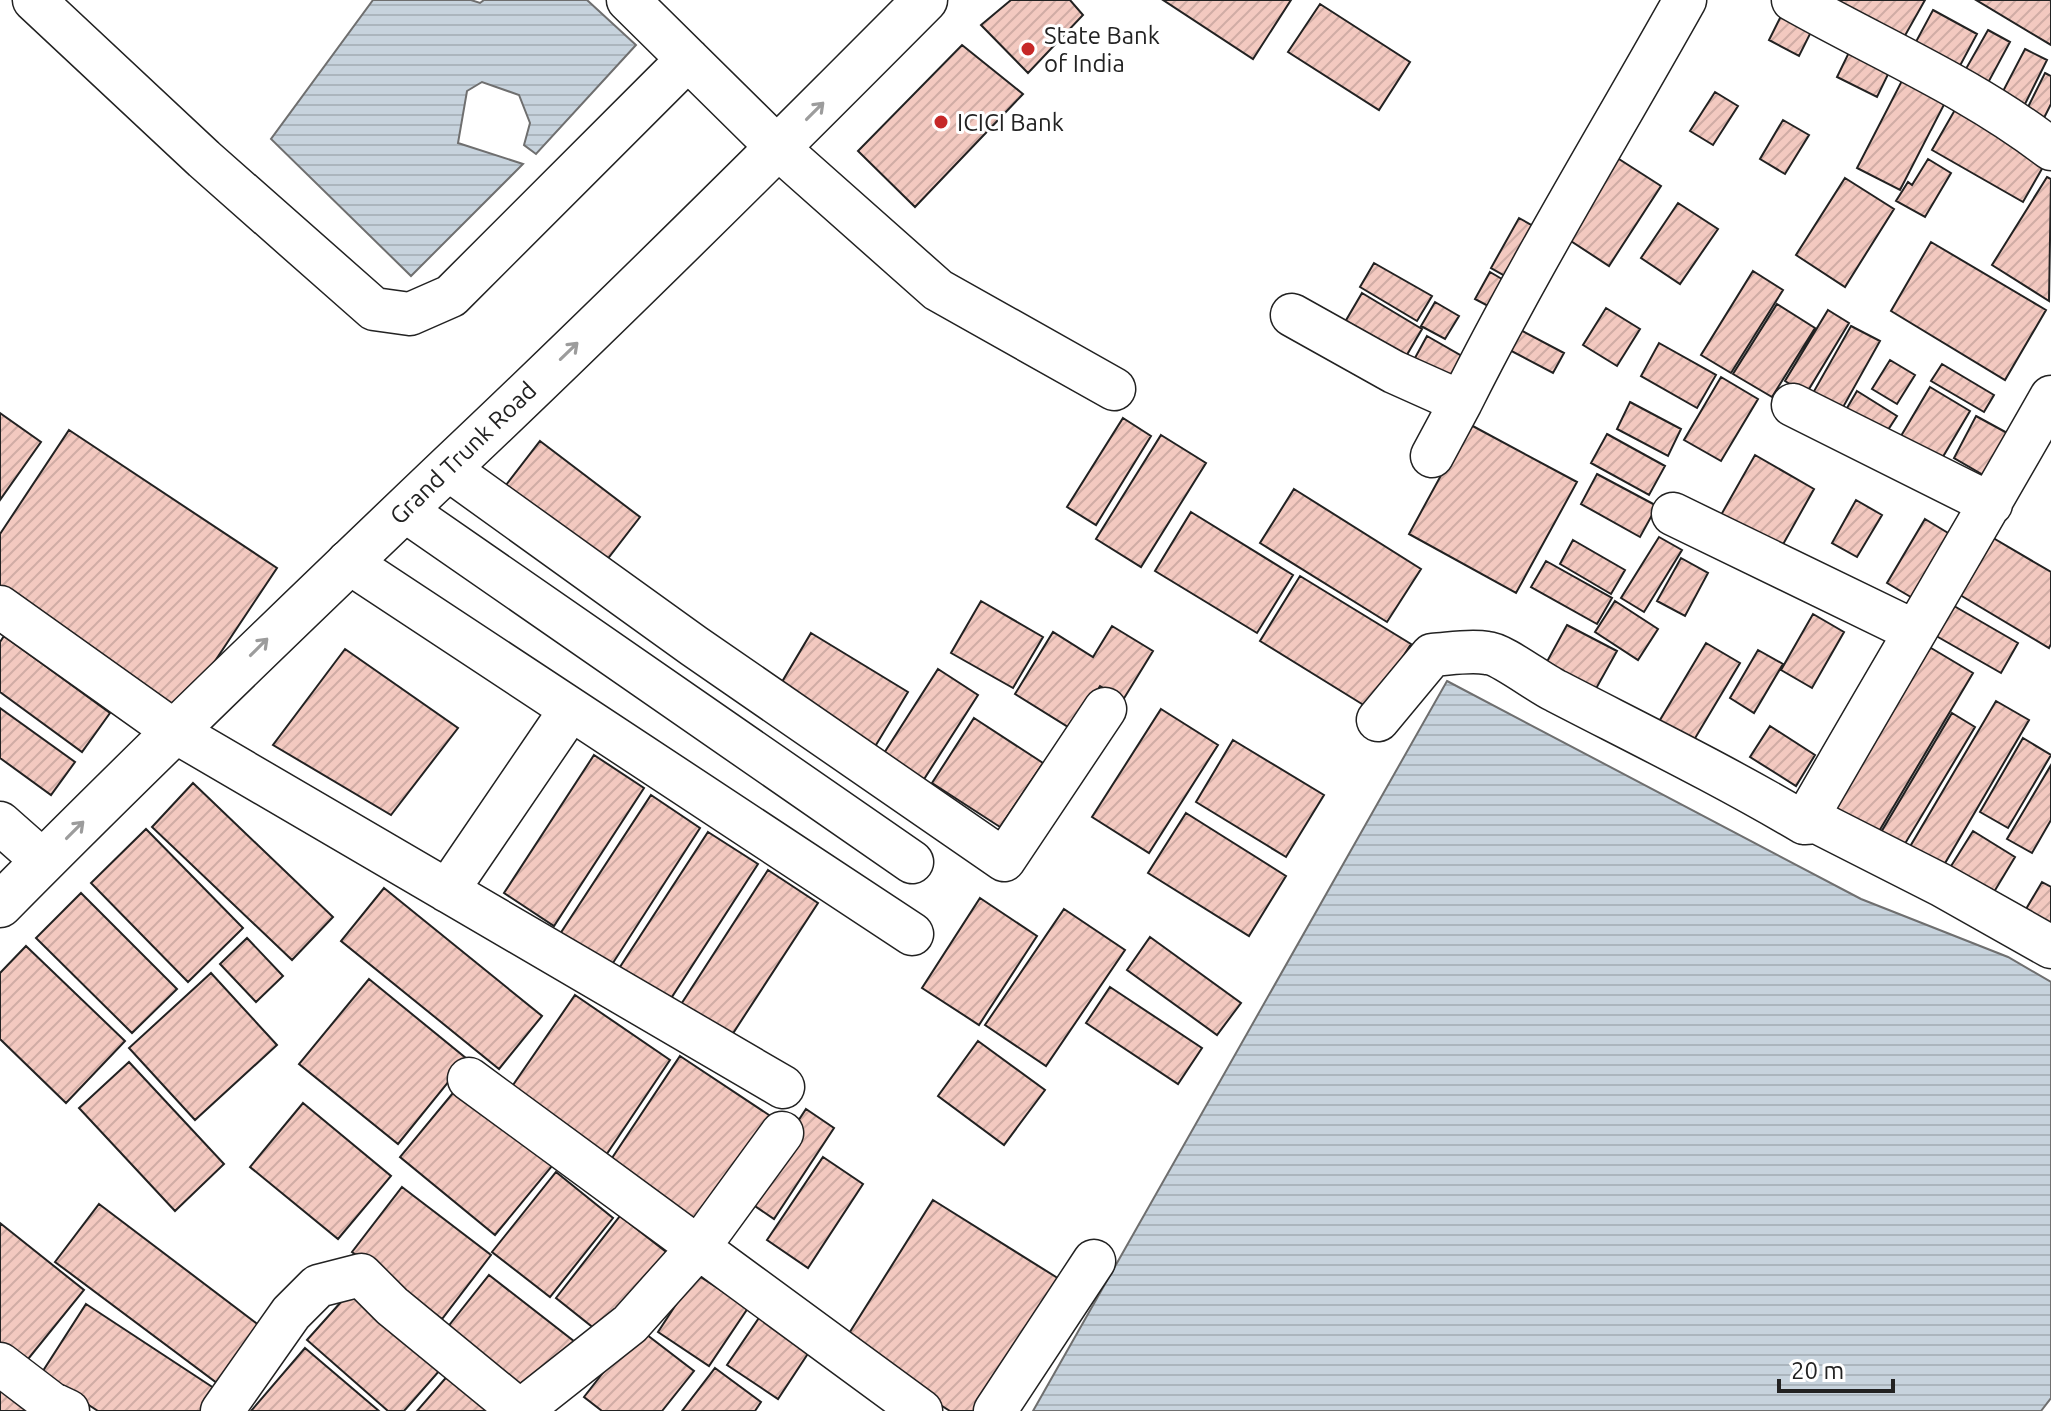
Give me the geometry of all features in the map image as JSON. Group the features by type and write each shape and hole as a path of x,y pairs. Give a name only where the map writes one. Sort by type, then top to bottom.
{"main road":[{"name":"Grand Trunk Road","path":"0,905 174,731 778,148 925,0"}],"street":[{"path":"34,0 204,159 374,309 410,314 451,296 688,59"},
{"path":"628,0 778,148 938,290 1114,389"},
{"path":"1432,456 1493,339 1685,0"},
{"path":"1793,0 1931,72 2025,129 2051,149"},
{"path":"1292,315 1394,372 1461,402"},
{"path":"1804,823 2051,397"},
{"path":"1793,405 1991,504"},
{"path":"448,469 597,577 1004,860 1105,709"},
{"path":"404,510 912,862"},
{"path":"1673,514 1914,631"},
{"path":"348,562 912,934"},
{"path":"0,607 174,731 783,1087"},
{"path":"1378,720 1432,655 1489,652 1553,690 1729,779 1804,823 1817,822 1831,829 1941,885 2051,947"},
{"path":"447,891 571,709"},
{"path":"0,823 43,861"},
{"path":"469,1079 921,1411"},
{"path":"222,1411 291,1313 318,1286 361,1275 392,1306 520,1411 630,1324 698,1248 782,1133"},
{"path":"995,1411 1094,1261"},
{"path":"0,1364 55,1408"}],"shaded area":[{"path":"373,0 471,0 480,3 484,0 587,0 636,45 536,154 524,145 530,123 519,95 482,82 467,91 458,143 523,164 411,276 271,139"},
{"path":"1447,681 1861,899 2008,957 2051,982 2051,1398 2041,1411 1033,1411"}],"building":[{"name":"State Bank of India","path":"1011,0 1070,0 1083,15 1028,73 981,25"},
{"path":"1163,0 1291,0 1253,59"},
{"path":"1812,0 1925,0 1898,48"},
{"path":"1976,0 2051,0 2051,45"},
{"path":"1320,4 1410,62 1379,110 1288,52"},
{"path":"1787,4 1817,20 1799,56 1769,40"},
{"path":"1933,10 1977,34 1955,75 1911,51"},
{"path":"1988,30 2010,42 1982,94 1959,81"},
{"path":"1856,38 1896,58 1877,97 1837,77"},
{"name":"ICICI Bank","path":"962,45 1023,94 915,207 858,151"},
{"path":"2025,49 2047,60 2023,108 2000,97"},
{"path":"1907,71 1950,93 1900,190 1857,168"},
{"path":"2045,73 2051,76 2051,104 2042,122 2025,113"},
{"path":"1715,92 1738,106 1713,145 1690,131"},
{"path":"1960,101 2051,153 2023,202 1932,150"},
{"path":"1783,120 1809,135 1785,174 1760,159"},
{"path":"1608,152 1661,186 1609,266 1557,232"},
{"path":"1928,159 1951,173 1925,217 1896,201 1908,182 1912,185"},
{"path":"2047,177 2051,179 2049,301 1992,265"},
{"path":"1845,178 1894,209 1845,287 1796,255"},
{"path":"1678,203 1718,229 1680,284 1641,258"},
{"path":"1519,218 1549,235 1521,285 1491,268"},
{"path":"1931,242 2046,310 2005,380 1891,311"},
{"path":"1374,263 1432,296 1417,321 1360,287"},
{"path":"1753,271 1783,290 1731,373 1701,355"},
{"path":"1490,272 1519,289 1505,315 1475,299"},
{"path":"1362,293 1422,329 1405,358 1345,322"},
{"path":"1435,302 1459,316 1445,339 1421,326"},
{"path":"1777,304 1815,328 1772,397 1733,374"},
{"path":"1606,308 1640,329 1617,366 1583,345"},
{"path":"1828,310 1849,323 1806,394 1785,381"},
{"path":"1511,325 1564,353 1553,373 1500,345"},
{"path":"1851,326 1880,341 1842,409 1813,393"},
{"path":"1427,336 1467,359 1450,390 1410,367"},
{"path":"1659,343 1716,375 1697,408 1641,376"},
{"path":"1890,360 1915,375 1897,404 1872,389"},
{"path":"1942,364 1994,395 1984,412 1931,381"},
{"path":"1721,377 1758,399 1721,461 1684,440"},
{"path":"1930,387 1970,411 1941,460 1901,436"},
{"path":"1857,391 1897,416 1879,444 1840,420"},
{"path":"1630,402 1681,429 1668,456 1617,429"},
{"path":"0,413 41,442 0,500"},
{"path":"1976,416 2009,434 1985,476 1954,458"},
{"path":"1123,418 1151,436 1096,525 1067,507"},
{"path":"1469,424 1577,482 1516,593 1409,534"},
{"path":"69,430 277,568 175,721 0,604 0,534"},
{"path":"1607,434 1665,466 1649,495 1591,463"},
{"path":"1161,435 1206,463 1141,567 1096,539"},
{"path":"540,441 640,517 606,561 506,485"},
{"path":"1755,455 1814,489 1781,548 1721,515"},
{"path":"1597,474 1657,506 1640,537 1581,504"},
{"path":"1294,489 1421,569 1387,622 1260,543"},
{"path":"1856,500 1882,515 1857,557 1832,543"},
{"path":"1191,512 1293,575 1257,633 1155,571"},
{"path":"1925,519 1963,542 1926,606 1887,583"},
{"path":"1983,532 2051,572 2049,648 1950,589"},
{"path":"1659,537 1682,550 1644,612 1621,598"},
{"path":"1573,540 1625,570 1611,594 1560,564"},
{"path":"1681,558 1708,573 1685,616 1657,601"},
{"path":"1546,561 1612,598 1597,624 1531,587"},
{"path":"1300,576 1411,644 1370,709 1260,641"},
{"path":"1942,599 2018,643 2001,673 1924,629"},
{"path":"981,601 1043,637 1013,688 951,653"},
{"path":"1615,601 1658,629 1638,660 1595,632"},
{"path":"1813,614 1844,632 1812,688 1781,670"},
{"path":"1567,625 1617,651 1593,694 1544,667"},
{"path":"1112,626 1153,651 1123,700 1100,686 1073,730 1015,694 1053,632 1093,657"},
{"path":"811,633 908,692 873,750 776,692"},
{"path":"4,636 110,713 82,752 0,692 0,642"},
{"path":"1921,642 1973,673 1875,838 1822,807"},
{"path":"1706,643 1740,663 1691,745 1657,725"},
{"path":"345,649 458,728 391,815 273,745"},
{"path":"1758,650 1783,664 1754,713 1730,698"},
{"path":"938,669 978,695 919,787 879,761"},
{"path":"1996,701 2029,720 1941,870 1908,850"},
{"path":"0,708 75,762 51,795 0,758"},
{"path":"1161,709 1218,745 1149,853 1092,817"},
{"path":"1952,713 1975,727 1903,847 1880,834"},
{"path":"974,718 1043,763 1000,827 932,783"},
{"path":"1770,726 1815,755 1796,786 1750,757"},
{"path":"2023,738 2051,755 2008,828 1980,812"},
{"path":"1233,740 1324,795 1286,857 1196,802"},
{"path":"594,755 644,788 554,926 504,893"},
{"path":"2051,765 2051,820 2032,853 2007,839"},
{"path":"193,783 333,917 292,960 152,827"},
{"path":"651,795 700,828 611,966 560,934"},
{"path":"1186,813 1286,876 1249,936 1148,873"},
{"path":"146,829 243,928 188,982 91,883"},
{"path":"1973,831 2015,857 1991,897 1948,871"},
{"path":"708,832 758,864 668,1003 618,970"},
{"path":"768,870 818,903 728,1041 678,1009"},
{"path":"2042,882 2051,887 2051,940 2019,921"},
{"path":"384,888 542,1016 499,1069 341,941"},
{"path":"81,893 177,989 132,1033 36,938"},
{"path":"980,898 1037,936 979,1025 922,988"},
{"path":"1064,909 1125,950 1046,1066 985,1025"},
{"path":"1150,937 1241,1003 1217,1035 1127,970"},
{"path":"247,938 283,976 256,1002 220,964"},
{"path":"26,946 125,1041 66,1103 0,1039 0,973"},
{"path":"211,973 277,1045 195,1120 129,1048"},
{"path":"369,979 467,1059 398,1144 299,1064"},
{"path":"1110,987 1202,1048 1178,1084 1086,1023"},
{"path":"575,995 670,1060 598,1167 502,1101"},
{"path":"978,1041 1045,1090 1004,1145 938,1096"},
{"path":"680,1056 778,1121 702,1235 604,1170"},
{"path":"129,1062 224,1164 175,1211 79,1108"},
{"path":"462,1082 557,1160 495,1235 400,1157"},
{"path":"303,1103 391,1176 338,1239 250,1167"},
{"path":"806,1109 834,1128 774,1219 746,1200"},
{"path":"823,1157 863,1184 808,1268 767,1240"},
{"path":"556,1172 613,1218 550,1297 492,1252"},
{"path":"402,1187 491,1255 442,1319 352,1252"},
{"path":"933,1200 1064,1282 983,1411 950,1411 843,1343"},
{"path":"99,1204 268,1332 225,1389 55,1262"},
{"path":"620,1216 670,1255 605,1337 556,1298"},
{"path":"0,1223 84,1290 20,1369 0,1353"},
{"path":"696,1274 748,1308 709,1366 658,1332"},
{"path":"489,1275 575,1342 526,1406 439,1338"},
{"path":"358,1283 447,1362 404,1411 388,1411 307,1340"},
{"path":"86,1304 226,1396 216,1411 98,1411 41,1374"},
{"path":"763,1312 813,1346 778,1399 727,1365"},
{"path":"638,1328 694,1371 662,1411 602,1411 584,1397"},
{"path":"305,1348 379,1411 251,1411"},
{"path":"457,1365 508,1411 417,1411"},
{"path":"715,1368 761,1402 755,1411 682,1411"},
{"path":"0,1384 38,1411 0,1411"}],"place":[{"name":"State Bank of India","path":"1028,49"},
{"name":"ICICI Bank","path":"941,122"}]}
